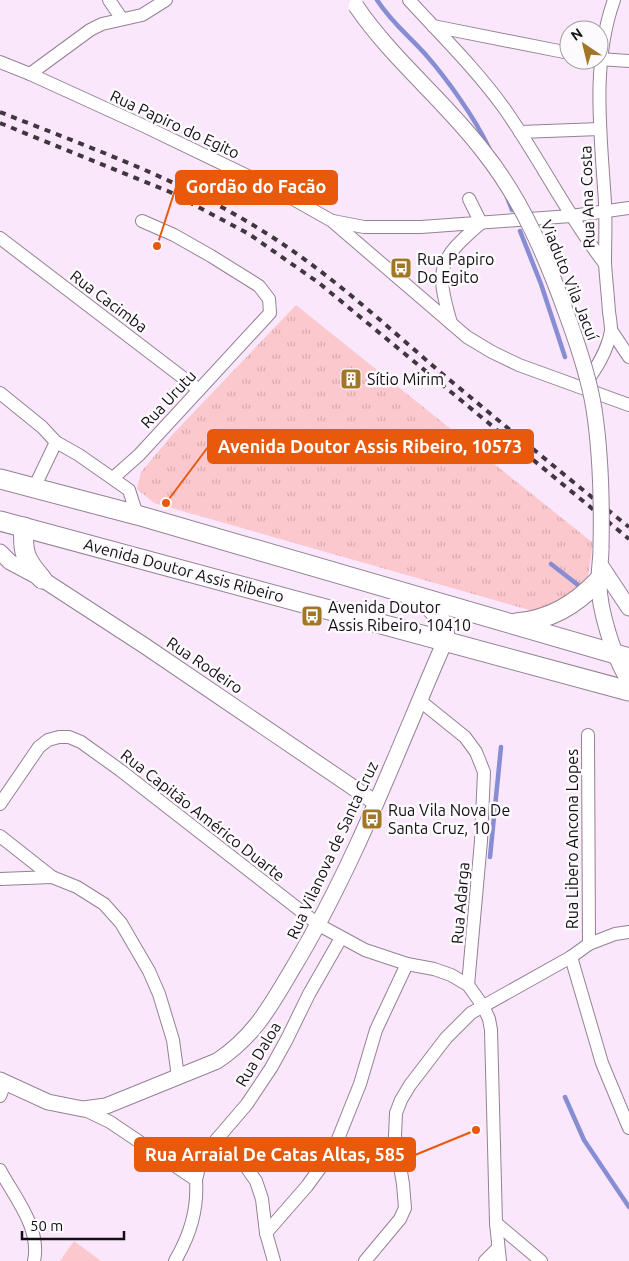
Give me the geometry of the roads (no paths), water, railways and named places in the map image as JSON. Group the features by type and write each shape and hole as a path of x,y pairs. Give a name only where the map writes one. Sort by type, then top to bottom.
{"main road":[{"path":"0,479 137,515 622,656"},
{"name":"Avenida Doutor Assis Ribeiro","path":"0,521 629,691"},
{"path":"24,527 23,543 25,553 30,565 42,579"},
{"path":"510,624 545,618 561,611 588,591 600,573"},
{"path":"420,598 441,618 445,630 445,641"}],"street":[{"path":"109,0 122,19"},
{"path":"30,74 90,30 102,24 142,15 166,0"},
{"path":"409,0 484,82 520,132 571,216 606,264"},
{"name":"Rua Ana Costa","path":"608,20 614,0"},
{"name":"Viaduto Vila Jacuí","path":"354,3 382,39 484,151 513,193 544,252 587,373 594,408 601,479 600,573"},
{"path":"433,26 559,51"},
{"path":"609,60 629,61"},
{"name":"Rua Papiro do Egito","path":"0,62 30,74 279,191 332,221 467,337 519,365 629,405"},
{"name":"Rua Ana Costa","path":"582,387 601,360 611,330 600,129 600,70"},
{"path":"520,132 600,129"},
{"path":"469,199 481,223"},
{"path":"332,221 364,227 390,228 571,216 629,208"},
{"name":"Rua Urutu","path":"114,478 266,320 270,313 269,299 259,286 174,235 142,221"},
{"path":"452,324 441,284 443,266 453,249 481,223"},
{"name":"Rua Cacimba","path":"0,238 199,390"},
{"path":"611,330 629,357"},
{"path":"0,393 42,427 56,442 114,478 129,490 137,515"},
{"path":"34,488 56,442"},
{"name":"Rua Rodeiro","path":"3,557 42,579 153,651 376,803"},
{"path":"600,573 629,608"},
{"path":"600,573 606,624 622,656 629,681"},
{"name":"Rua Vilanova de Santa Cruz","path":"2,1086 48,1102 83,1109 106,1106 217,1060 234,1050 248,1036 268,1009 319,925 376,803 445,641"},
{"name":"Rua Adarga","path":"419,700 465,737 481,761 484,772 481,841 468,985"},
{"name":"Rua Libero Ancona Lopes","path":"588,735 589,944"},
{"name":"Rua Capitão Américo Duarte","path":"0,804 39,748 48,740 70,737 81,742 120,770 319,925 341,938 384,957 434,969 468,985 483,1006 489,1018 491,1030 496,1223 500,1261"},
{"path":"0,836 52,877 77,887 104,904 121,922 149,971 168,1018 178,1077"},
{"path":"0,879 52,877"},
{"name":"Rua Libero Ancona Lopes","path":"365,1261 400,1219 404,1208 403,1184 395,1136 396,1113 410,1084 446,1038 471,1013 571,957 589,944 615,934 629,932"},
{"name":"Rua Daloa","path":"175,1261 189,1234 195,1212 196,1180 200,1162 247,1104 261,1083 287,1039 309,994 341,938"},
{"path":"571,957 602,1062 629,1128"},
{"path":"266,1233 307,1186 334,1149 360,1084 376,1030 407,964"},
{"path":"83,1109 110,1122 196,1180"},
{"path":"217,1139 242,1161 256,1181 262,1199 266,1233 274,1261"},
{"path":"0,1170 30,1224 35,1240 36,1253 34,1261"},
{"path":"496,1223 541,1261"},
{"path":"485,1261 498,1248"}],"waterway":[{"path":"377,0 400,29 443,75 460,99 489,148"},
{"path":"507,197 512,210"},
{"path":"520,231 541,284 565,357"},
{"path":"551,564 578,585"},
{"path":"490,857 501,747"},
{"path":"565,1097 584,1140 629,1207"}],"railway":[{"path":"0,112 166,179 261,230 331,279 440,372 629,527"},
{"path":"0,123 170,192 249,234 319,283 629,539"}],"place":[{"name":"Gordão do Facão","path":"157,246"},
{"name":"Rua Papiro Do Egito","path":"401,268"},
{"name":"Sítio Mirim","path":"351,379"},
{"name":"Avenida Doutor Assis Ribeiro, 10573","path":"166,503"},
{"name":"Avenida Doutor Assis Ribeiro, 10410","path":"312,616"},
{"name":"Rua Vila Nova De Santa Cruz, 10","path":"372,819"},
{"name":"Rua Arraial De Catas Altas, 585","path":"476,1130"}]}
